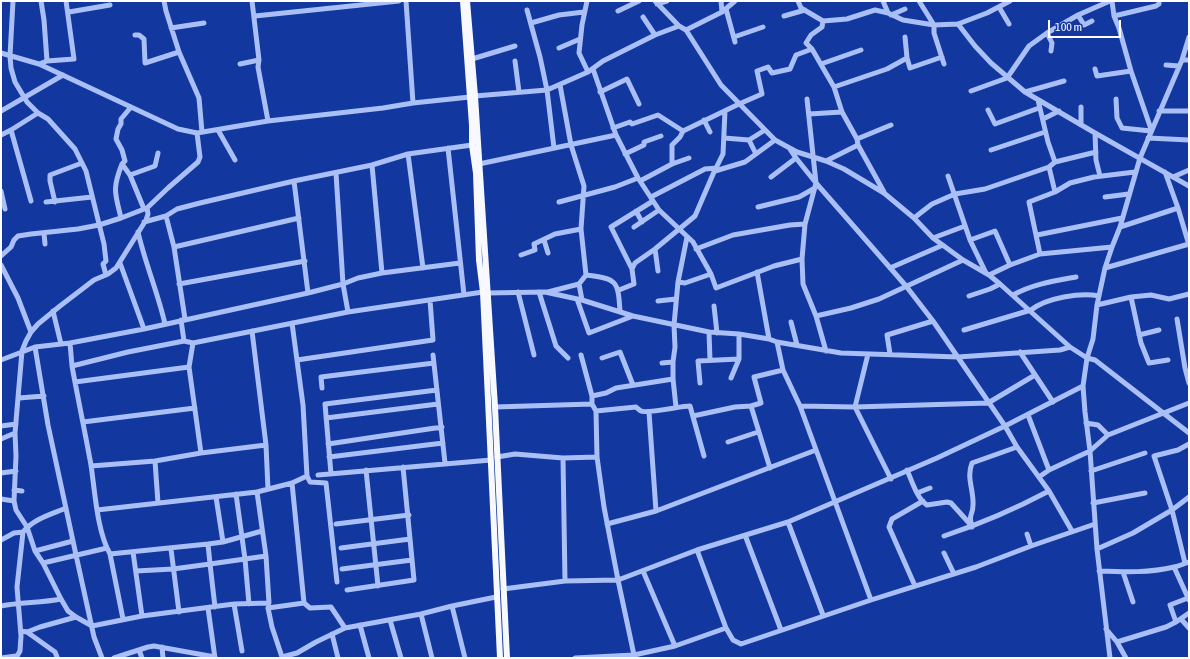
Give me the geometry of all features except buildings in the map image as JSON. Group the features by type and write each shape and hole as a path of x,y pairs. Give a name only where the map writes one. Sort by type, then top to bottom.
{"main road":[{"path":"463,1 479,164 494,459 507,658"},
{"path":"467,1 472,59 472,145 476,173 479,260 485,293 495,407 492,421"},
{"path":"494,459 496,597 500,658"}],"street":[{"path":"13,1 10,56 11,68 15,82 23,98 38,113 48,119 75,149 86,171 104,244 106,261 103,264 106,275"},
{"path":"41,1 47,61"},
{"path":"39,64 47,61 74,59 69,12 66,1"},
{"path":"1,256 11,247 14,240 18,236 99,225 145,209 198,162 200,157 199,98 171,28 164,1"},
{"path":"252,1 255,16 259,60 258,67 268,121"},
{"path":"255,16 360,3 399,1"},
{"path":"406,1 413,103"},
{"path":"587,1 584,12 579,53 600,92 616,135 639,180 659,210 693,242 711,274 716,288 757,272 802,259"},
{"path":"618,11 639,1"},
{"path":"656,2 667,1"},
{"path":"721,1 734,39 763,27"},
{"path":"686,30 724,10 735,1"},
{"path":"798,1 802,8 823,21 847,19 875,10 890,14 903,20 934,25 958,24 976,18 1006,2"},
{"path":"883,1 890,14"},
{"path":"919,1 934,25 934,33 944,64"},
{"path":"971,91 1007,78 1029,46 1047,33 1078,15 1111,1 1114,16 1119,28 1131,71 1151,130"},
{"path":"1114,16 1156,6 1160,1"},
{"path":"656,2 678,26 686,30 721,85 775,140 797,152 826,161 844,169 884,193 914,218 933,238 963,260 988,274 1031,310 1070,347 1087,358 1095,360 1164,412 1189,433"},
{"path":"69,12 110,5"},
{"path":"999,7 1009,24"},
{"path":"890,14 905,9"},
{"path":"527,10 540,56 547,90 554,148"},
{"path":"784,16 805,10"},
{"path":"531,23 559,15 584,12"},
{"path":"1078,15 1084,25 1092,21"},
{"path":"643,17 655,35"},
{"path":"823,21 822,27 811,35 806,43 812,49 834,87 842,112 884,193"},
{"path":"171,28 204,23"},
{"path":"958,24 975,46 1007,78 1025,92 1095,133 1188,184"},
{"path":"1,53 39,64 178,129 200,133 268,121 383,108 413,103 547,90 590,71 603,61 655,35 678,26"},
{"path":"1047,33 1052,43 1051,51"},
{"path":"135,35 139,35 144,39 145,63 180,52"},
{"path":"905,37 907,58 910,68 942,58"},
{"path":"1110,658 1099,571 1090,451 1083,386 1105,268 1120,228 1140,158 1182,60 1188,45 1189,37"},
{"path":"559,48 580,39"},
{"path":"472,59 515,46"},
{"path":"672,164 672,145 680,137 683,131 762,94 757,71 768,67 772,74 790,69 796,55 812,49"},
{"path":"821,64 861,50"},
{"path":"834,87 887,69 907,58"},
{"path":"240,64 259,60"},
{"path":"1182,60 1189,60"},
{"path":"515,61 519,92"},
{"path":"1166,65 1179,66"},
{"path":"1095,69 1097,76 1131,71"},
{"path":"1,111 63,75"},
{"path":"600,92 627,79 640,104"},
{"path":"1025,92 1064,81"},
{"path":"542,292 579,284 586,275 581,229 584,186 571,145 560,85"},
{"path":"807,99 816,185 805,224 802,259 803,284 816,316 826,351"},
{"path":"1116,99 1117,118 1122,128 1151,130"},
{"path":"1038,100 1055,162"},
{"path":"121,218 114,193 116,180 122,164 125,161 122,150 116,139 118,129 121,124 121,119 131,107"},
{"path":"1081,107 1081,125"},
{"path":"988,110 995,124 1039,108"},
{"path":"632,269 635,263 655,249 695,216 723,154 725,111"},
{"path":"1043,119 1059,111"},
{"path":"1159,111 1189,111"},
{"path":"809,114 842,112"},
{"path":"1,135 38,113"},
{"path":"614,128 630,122 632,124 658,115 683,131"},
{"path":"704,120 710,132"},
{"path":"826,161 891,125"},
{"path":"11,130 31,201"},
{"path":"218,130 235,160"},
{"path":"724,138 748,140 765,130"},
{"path":"991,150 1046,132"},
{"path":"1095,133 1096,152 1100,176"},
{"path":"479,164 616,135"},
{"path":"625,154 644,145 644,142 661,136"},
{"path":"1148,138 1189,140"},
{"path":"748,140 756,154"},
{"path":"619,290 634,284 632,269 611,227 652,199 705,169 716,170 745,162 775,140"},
{"path":"144,222 166,216 177,209 184,207 294,181 372,165 408,154 472,145"},
{"path":"789,147 816,185 906,286 933,321 1005,426 1017,447 1049,491 1072,531"},
{"path":"448,148 464,295"},
{"path":"914,218 932,204 955,194 986,189 1049,167 1055,162 1096,152"},
{"path":"130,175 155,166 158,153"},
{"path":"408,154 423,268"},
{"path":"559,202 639,180 672,164 689,158"},
{"path":"771,177 796,158"},
{"path":"55,202 50,181 50,174 82,163"},
{"path":"122,164 130,175 148,214 144,222 116,268 106,275 94,280 53,311 31,332 22,351 15,433 16,471 14,501 16,510 27,527 35,551 43,563 68,611 92,626 122,619 234,604 269,606 304,603"},
{"path":"372,165 382,273"},
{"path":"1049,167 1055,192"},
{"path":"1173,176 1189,170"},
{"path":"1040,254 1029,202 1055,192 1070,184 1100,176 1135,172"},
{"path":"1105,268 1189,244 1165,172"},
{"path":"336,173 343,284 348,312"},
{"path":"948,176 970,240 988,274"},
{"path":"294,181 308,293"},
{"path":"758,206 798,196 816,185"},
{"path":"1,191 5,209"},
{"path":"1105,197 1129,194"},
{"path":"46,202 92,197"},
{"path":"1120,228 1178,208"},
{"path":"634,227 659,210"},
{"path":"636,211 642,222"},
{"path":"166,216 174,247 183,320 184,341"},
{"path":"174,247 299,218"},
{"path":"1037,235 1122,218"},
{"path":"696,249 733,235 790,225 805,224"},
{"path":"933,238 965,226"},
{"path":"521,255 535,250 534,244 555,234 581,229"},
{"path":"970,240 995,230 1010,264"},
{"path":"138,232 143,253 160,300 165,324"},
{"path":"44,233 46,244"},
{"path":"676,407 673,379 675,347 674,325 678,282 687,237"},
{"path":"544,240 548,253"},
{"path":"890,268 944,245"},
{"path":"988,274 1010,264 1040,254 1112,247"},
{"path":"655,249 658,272"},
{"path":"816,316 851,308 879,299 900,291 906,286 963,260"},
{"path":"179,284 305,261"},
{"path":"120,263 144,329"},
{"path":"1,360 35,347 70,343 144,329 308,293 343,284 358,278 382,273 460,263"},
{"path":"1,265 18,298 31,332"},
{"path":"757,272 769,339"},
{"path":"678,282 685,283 711,274"},
{"path":"586,275 611,280 619,290 620,311"},
{"path":"1013,295 1024,289 1040,284 1076,277"},
{"path":"579,284 580,300 589,333 633,316"},
{"path":"969,296 1000,284"},
{"path":"518,292 534,355"},
{"path":"72,366 128,352 184,341 192,343 348,312 464,295 518,292 542,292 580,300 633,316 674,325 709,332 739,334 769,339 777,342 826,351 958,357 1060,350 1070,347"},
{"path":"542,292 556,346 568,358"},
{"path":"964,330 1031,310 1045,303 1081,294 1099,296"},
{"path":"1097,305 1151,295 1169,299 1189,294"},
{"path":"1131,298 1139,335 1149,363 1168,360"},
{"path":"658,301 676,299"},
{"path":"297,360 433,340 430,300"},
{"path":"714,306 717,332"},
{"path":"53,311 61,344"},
{"path":"1177,319 1183,358 1189,383"},
{"path":"890,354 887,335 933,321"},
{"path":"791,322 797,345"},
{"path":"292,323 303,405 307,476 310,482 326,483 337,582"},
{"path":"1139,335 1159,330"},
{"path":"252,331 266,445 268,488"},
{"path":"709,332 710,360"},
{"path":"731,378 739,359 739,334"},
{"path":"777,342 783,370 800,406 871,600"},
{"path":"70,343 72,366 84,422 97,510 110,554 122,619"},
{"path":"192,343 189,367 196,408 201,453"},
{"path":"35,347 48,425 76,555 95,641 102,658"},
{"path":"602,358 620,352 633,385"},
{"path":"1020,352 1053,402"},
{"path":"868,354 855,407 891,479"},
{"path":"433,355 445,463"},
{"path":"580,355 592,396 592,404 596,411 597,457 607,524 634,655"},
{"path":"1183,358 1189,358"},
{"path":"700,383 698,361 739,359"},
{"path":"662,363 673,362"},
{"path":"322,388 321,377 434,363"},
{"path":"75,382 189,367"},
{"path":"693,416 761,403 754,377 783,370"},
{"path":"800,406 855,407 988,403 1035,375"},
{"path":"592,396 606,393 616,388 673,379"},
{"path":"503,589 565,581 618,580 697,550 788,522 891,479 907,470 1028,415 1083,386"},
{"path":"331,474 325,404 437,390"},
{"path":"19,398 44,396"},
{"path":"1039,477 1049,470 1090,451 1108,435 1189,403"},
{"path":"326,418 438,404"},
{"path":"495,407 592,404"},
{"path":"596,411 636,407 641,411 649,412 690,406 704,456"},
{"path":"751,406 770,468"},
{"path":"84,422 196,408"},
{"path":"649,412 656,511"},
{"path":"1028,415 1049,470"},
{"path":"1086,423 1098,425 1108,435"},
{"path":"1,426 16,424"},
{"path":"328,444 442,427"},
{"path":"728,442 758,432"},
{"path":"1,439 15,433"},
{"path":"329,457 443,443"},
{"path":"1099,571 1147,571 1174,567 1187,563 1172,510 1154,456 1178,450 1189,444"},
{"path":"91,466 156,461 201,453 266,445"},
{"path":"972,527 970,518 974,506 969,475 972,463 1017,447"},
{"path":"607,524 656,511 816,450"},
{"path":"1091,471 1146,453"},
{"path":"318,475 494,459 516,454 563,458 597,457"},
{"path":"563,458 565,581"},
{"path":"156,461 158,503"},
{"path":"347,590 414,580 409,515 403,467"},
{"path":"366,470 378,586"},
{"path":"907,470 917,493 927,505 947,502 951,503 972,527"},
{"path":"1,473 16,471"},
{"path":"97,510 257,492 292,483 307,476"},
{"path":"292,483 304,603 310,608 331,607 345,628"},
{"path":"917,493 930,488"},
{"path":"14,490 22,491"},
{"path":"944,536 972,527 1025,504 1049,491"},
{"path":"257,492 266,556 269,606 272,627 282,657 297,653 345,628 421,614 496,597"},
{"path":"1093,503 1146,493"},
{"path":"236,494 245,559 249,604"},
{"path":"216,496 223,542"},
{"path":"1097,549 1133,533 1172,510 1189,497"},
{"path":"1,499 14,501"},
{"path":"915,586 889,527 892,519 923,501"},
{"path":"1,658 16,657 20,651 24,632 17,603 16,587 23,532 27,527 38,520 66,508"},
{"path":"336,524 409,515"},
{"path":"788,522 824,615"},
{"path":"697,550 726,628 733,640 741,644 824,615 954,574 1095,524"},
{"path":"110,554 171,549 223,542 262,531"},
{"path":"1,540 14,533 23,532"},
{"path":"1027,534 1032,546"},
{"path":"744,535 781,630"},
{"path":"341,548 410,539"},
{"path":"35,551 73,541"},
{"path":"208,544 215,607"},
{"path":"43,563 107,548"},
{"path":"171,549 179,612"},
{"path":"133,552 142,616"},
{"path":"944,553 954,574"},
{"path":"136,571 173,569 266,556"},
{"path":"342,569 412,560"},
{"path":"1174,567 1188,599 1170,605 1178,620 1189,628"},
{"path":"643,570 675,646"},
{"path":"1123,572 1133,602"},
{"path":"1,606 17,603 61,600"},
{"path":"234,604 242,651"},
{"path":"452,606 465,658"},
{"path":"114,658 126,656 148,647 162,647 215,658 208,608"},
{"path":"1117,642 1166,627 1189,613"},
{"path":"421,614 432,658"},
{"path":"24,632 76,617"},
{"path":"390,620 401,658"},
{"path":"360,625 369,658"},
{"path":"575,658 634,655 675,646 726,628"},
{"path":"1106,630 1117,642 1126,658"},
{"path":"24,632 55,652 57,656"},
{"path":"332,634 338,658"},
{"path":"162,647 163,658"},
{"path":"139,650 142,658"},
{"path":"184,651 185,658"}]}
